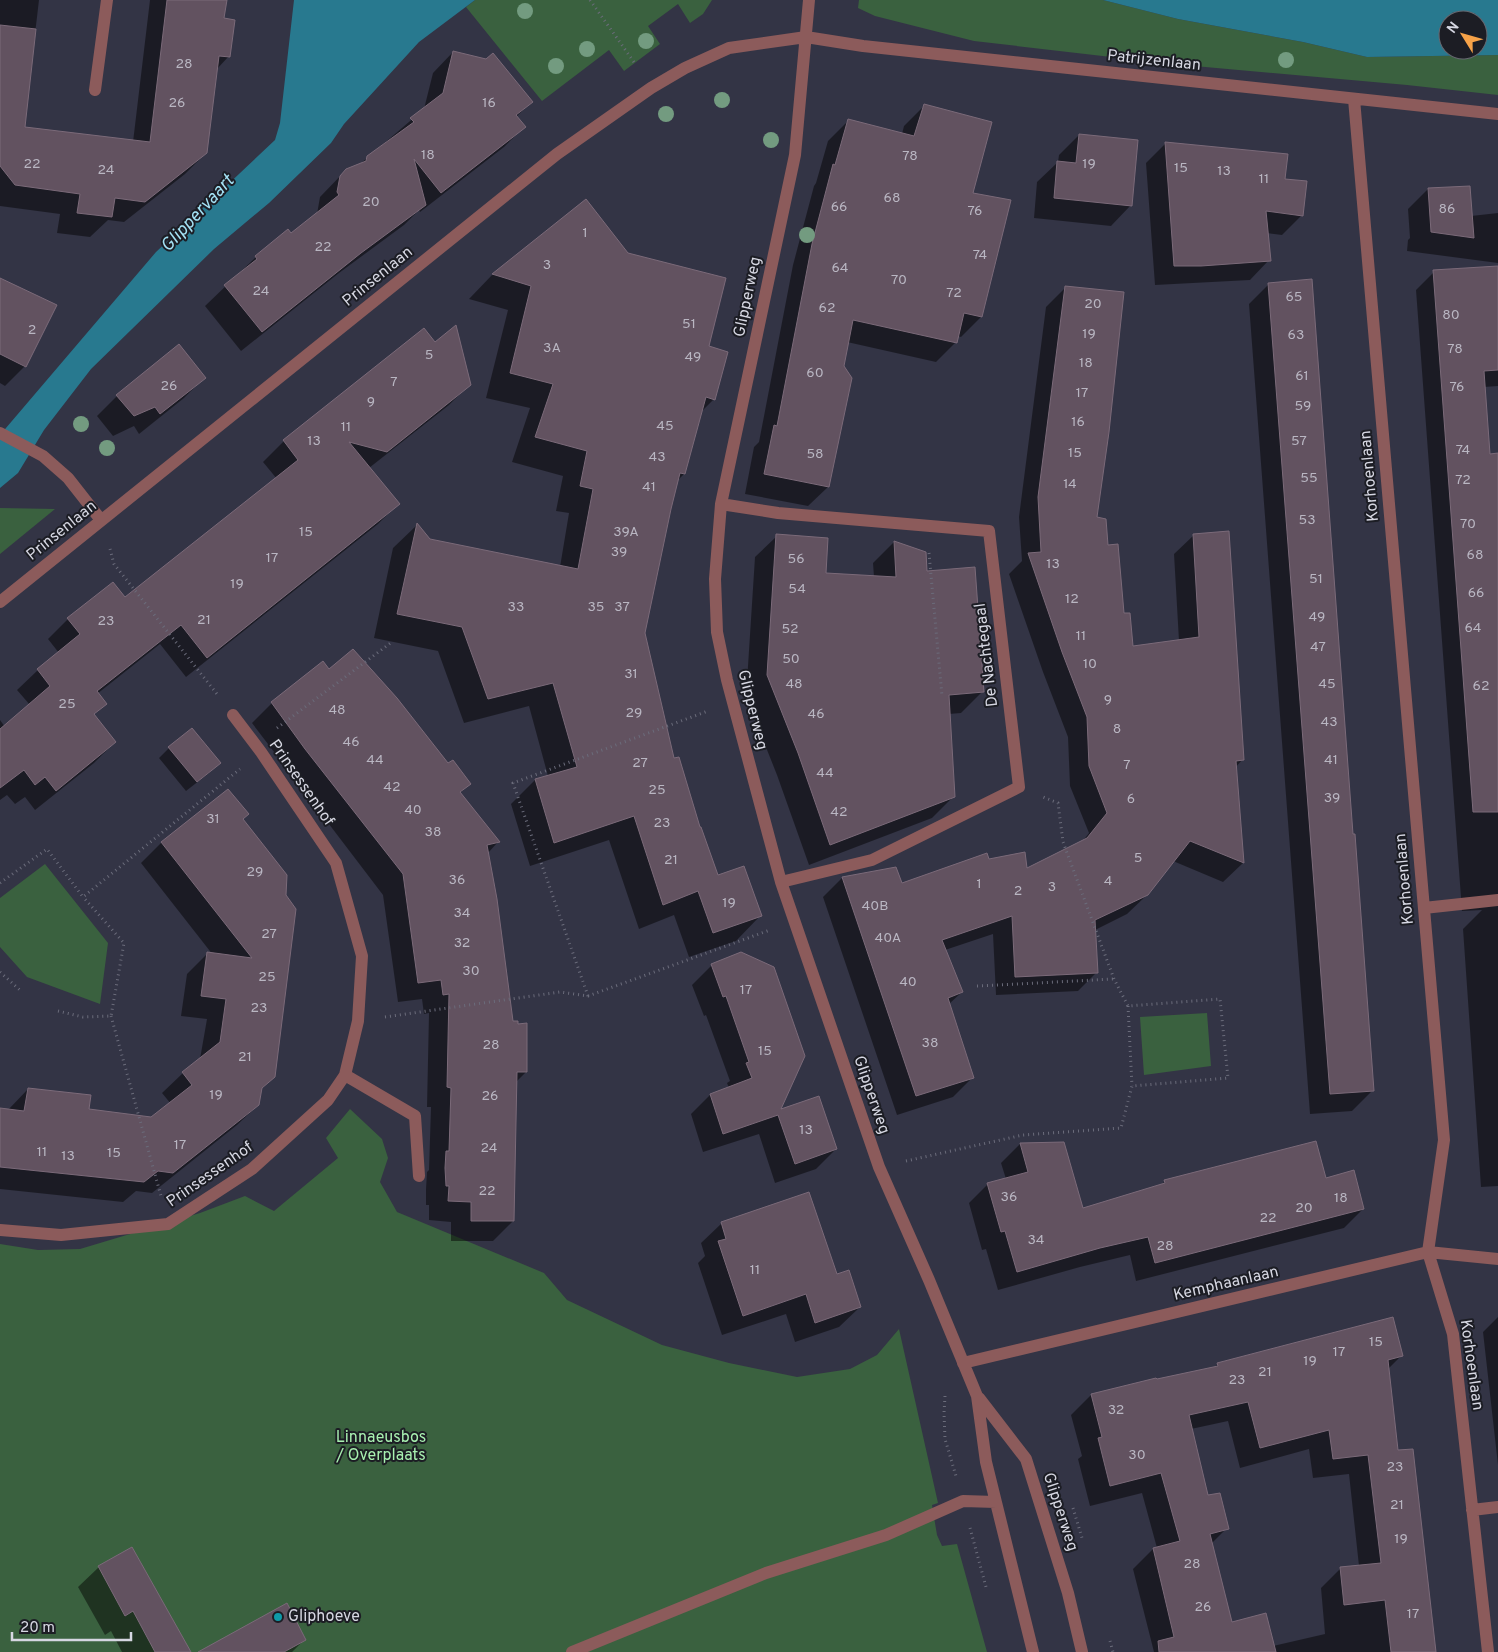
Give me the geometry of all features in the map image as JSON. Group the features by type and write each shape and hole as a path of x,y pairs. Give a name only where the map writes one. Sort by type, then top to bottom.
{"street":[{"path":"95,90 107,0"},
{"name":"Glipperweg","path":"809,0 795,155 721,504 715,579 717,632 732,703 781,882 794,921 879,1167 977,1396 986,1462 1033,1652"},
{"name":"Prinsenlaan","path":"0,602 557,154 622,107 685,68 729,48 806,37"},
{"name":"Patrijzenlaan","path":"806,37 862,46 1498,114"},
{"name":"Korhoenlaan","path":"1354,99 1444,1140 1428,1252 1453,1334 1488,1652"},
{"path":"0,433 43,456 68,478 101,520"},
{"name":"De Nachtegaal","path":"721,504 778,513 989,530 1019,787"},
{"name":"Prinsessenhof","path":"0,1230 61,1235 168,1224 252,1169 328,1100 345,1075 358,1021 362,956 336,862 258,748 233,715"},
{"path":"781,882 872,860 1019,787"},
{"path":"1424,908 1498,900"},
{"path":"345,1075 415,1116 419,1176"},
{"name":"Kemphaanlaan","path":"964,1363 1428,1252 1498,1259"},
{"name":"Glipperweg","path":"977,1396 1026,1459 1068,1593 1082,1652"},
{"path":"572,1652 766,1573 886,1535 963,1501 996,1502"},
{"path":"1472,1510 1498,1507"}],"path":[{"path":"590,0 651,88"},
{"path":"101,520 114,564 233,715"},
{"path":"926,525 942,696"},
{"path":"84,897 258,748 392,642"},
{"path":"588,996 513,783 732,703"},
{"path":"879,1167 1022,1135 1121,1128 1132,1086 1128,1006 1114,979 1064,842 1058,802 1019,787"},
{"path":"0,883 47,849 84,897 124,943 112,1016 168,1224"},
{"path":"358,1021 560,992 588,996 794,921"},
{"path":"0,972 22,992"},
{"path":"977,986 1114,979"},
{"path":"1128,1006 1220,999 1228,1078 1132,1086"},
{"path":"58,1011 83,1017 112,1016"}],"green space":[{"path":"475,0 712,0 703,14 690,23 678,4 648,26 660,44 624,71 609,50 542,101 466,7"},
{"path":"859,0 1103,0 1178,19 1303,42 1367,57 1438,56 1438,60 1488,60 1488,55 1498,55 1498,95 1172,64 974,41 875,16 858,8"},
{"path":"0,508 55,509 0,554"},
{"path":"45,864 108,943 100,1004 27,977 0,947 0,898"},
{"path":"1207,1013 1211,1066 1144,1075 1140,1017"},
{"name":"Linnaeusbos / Overplaats","path":"350,1109 382,1139 388,1158 380,1182 397,1212 544,1273 567,1300 662,1345 729,1363 797,1377 850,1369 877,1355 899,1329 938,1503 932,1505 937,1535 942,1546 957,1544 987,1652 0,1652 0,1244 38,1250 80,1249 200,1213 245,1196 274,1211 338,1158 326,1138"}],"water":[{"name":"Glippervaart","path":"294,0 475,0 419,42 344,124 331,143 269,203 214,249 91,369 44,430 18,473 0,488 0,435 156,252 275,140 280,123"},
{"path":"1103,0 1498,0 1498,55 1488,55 1488,10 1438,10 1438,56 1367,57 1303,42 1178,19"}],"building":[{"path":"167,0 227,0 224,18 235,20 230,57 219,56 207,153 145,202 115,198 112,217 77,213 80,194 15,185 0,166 0,25 36,29 25,127 150,142"},
{"path":"453,51 486,59 493,53 533,102 516,115 526,127 441,193 414,159 426,205 361,253 262,332 224,285 257,259 255,256 288,229 291,233 339,195 337,192 340,176 346,169 366,161 367,156 414,122 410,118 443,93"},
{"path":"924,104 992,122 973,193 1011,200 982,317 964,313 957,343 853,320 844,366 852,378 829,487 764,474 774,425 777,426 812,244 833,164 835,165 848,119 914,136"},
{"path":"1079,134 1138,140 1132,206 1054,198 1057,161 1076,163"},
{"path":"1165,142 1288,154 1285,179 1307,181 1303,216 1266,211 1271,261 1174,266"},
{"path":"1470,186 1474,238 1431,232 1428,188"},
{"path":"586,199 628,253 726,278 709,346 728,352 715,400 706,397 685,474 680,473 645,633 674,758 679,757 700,827 718,875 744,866 762,916 713,933 698,891 663,905 634,816 554,843 535,779 577,767 553,683 488,699 462,627 397,614 417,523 430,539 578,569 593,489 580,486 587,451 535,437 553,384 510,373 531,286 492,274"},
{"path":"1498,266 1498,370 1484,371 1490,454 1498,453 1498,812 1473,812 1433,270"},
{"path":"0,278 57,305 26,367 0,354"},
{"path":"1312,279 1374,1091 1330,1094 1268,283"},
{"path":"1065,286 1124,292 1109,432 1097,517 1106,519 1108,545 1118,544 1124,613 1130,613 1133,646 1199,637 1193,534 1229,531 1244,760 1236,761 1244,863 1190,841 1148,895 1095,920 1098,973 1015,977 1012,916 942,940 963,992 948,998 974,1078 916,1096 842,877 896,867 902,883 987,853 989,859 1025,852 1027,868 1087,838 1107,813 1089,766 1087,717 1062,652 1028,553 1041,552 1038,497"},
{"path":"456,325 471,385 387,452 349,442 400,504 207,658 181,625 97,691 107,704 94,714 116,742 56,791 45,777 35,785 24,770 0,788 0,729 50,686 37,669 80,634 67,618 113,582 125,597 298,460 283,440 424,328 435,342"},
{"path":"179,344 206,378 160,414 155,407 134,416 116,395"},
{"path":"776,534 828,538 826,573 896,577 894,541 926,552 927,571 975,567 984,692 949,695 955,797 830,845 798,753 767,675"},
{"path":"353,649 397,698 448,763 453,760 471,784 460,792 500,842 487,845 497,899 513,1021 518,1021 518,1024 527,1023 527,1072 517,1072 514,1221 471,1221 471,1202 448,1201 449,1186 446,1186 445,1168 446,1151 449,1151 451,1088 447,1087 449,994 443,995 441,980 418,983 403,874 305,749 271,702 323,661 329,669"},
{"path":"192,728 221,763 197,782 168,747"},
{"path":"228,789 249,814 243,819 287,875 286,895 296,909 275,1077 262,1088 259,1105 173,1173 158,1171 144,1182 0,1167 0,1108 24,1111 28,1088 91,1095 89,1109 151,1117 192,1085 182,1072 220,1042 226,999 201,996 207,952 252,958 161,842"},
{"path":"741,952 774,967 805,1056 781,1109 819,1096 837,1149 795,1164 778,1115 723,1134 710,1094 752,1078 746,1063 749,1062 726,996 723,997 711,964"},
{"path":"1316,1141 1326,1178 1354,1170 1364,1209 1155,1263 1148,1237 1100,1248 1017,1272 1005,1231 1001,1232 987,1183 1028,1172 1020,1143 1064,1142 1083,1208 1165,1183 1164,1180"},
{"path":"809,1192 837,1274 849,1270 861,1307 815,1323 806,1294 743,1316 718,1241 726,1239 721,1222"},
{"path":"1393,1317 1403,1356 1388,1360 1398,1450 1413,1449 1436,1652 1391,1652 1385,1600 1344,1605 1340,1567 1381,1563 1368,1455 1333,1459 1329,1430 1260,1448 1248,1402 1189,1415 1208,1495 1220,1493 1229,1529 1210,1534 1232,1622 1266,1613 1276,1652 1159,1652 1158,1641 1174,1637 1153,1548 1180,1541 1161,1473 1110,1486 1098,1438 1102,1437 1091,1394 1156,1378 1218,1366 1217,1363"},
{"path":"132,1547 191,1652 155,1652 133,1611 125,1616 98,1566"},
{"name":"Gliphoeve","path":"287,1603 306,1640 284,1652 198,1652"}],"place":[{"name":"Gliphoeve","path":"278,1617"}]}
